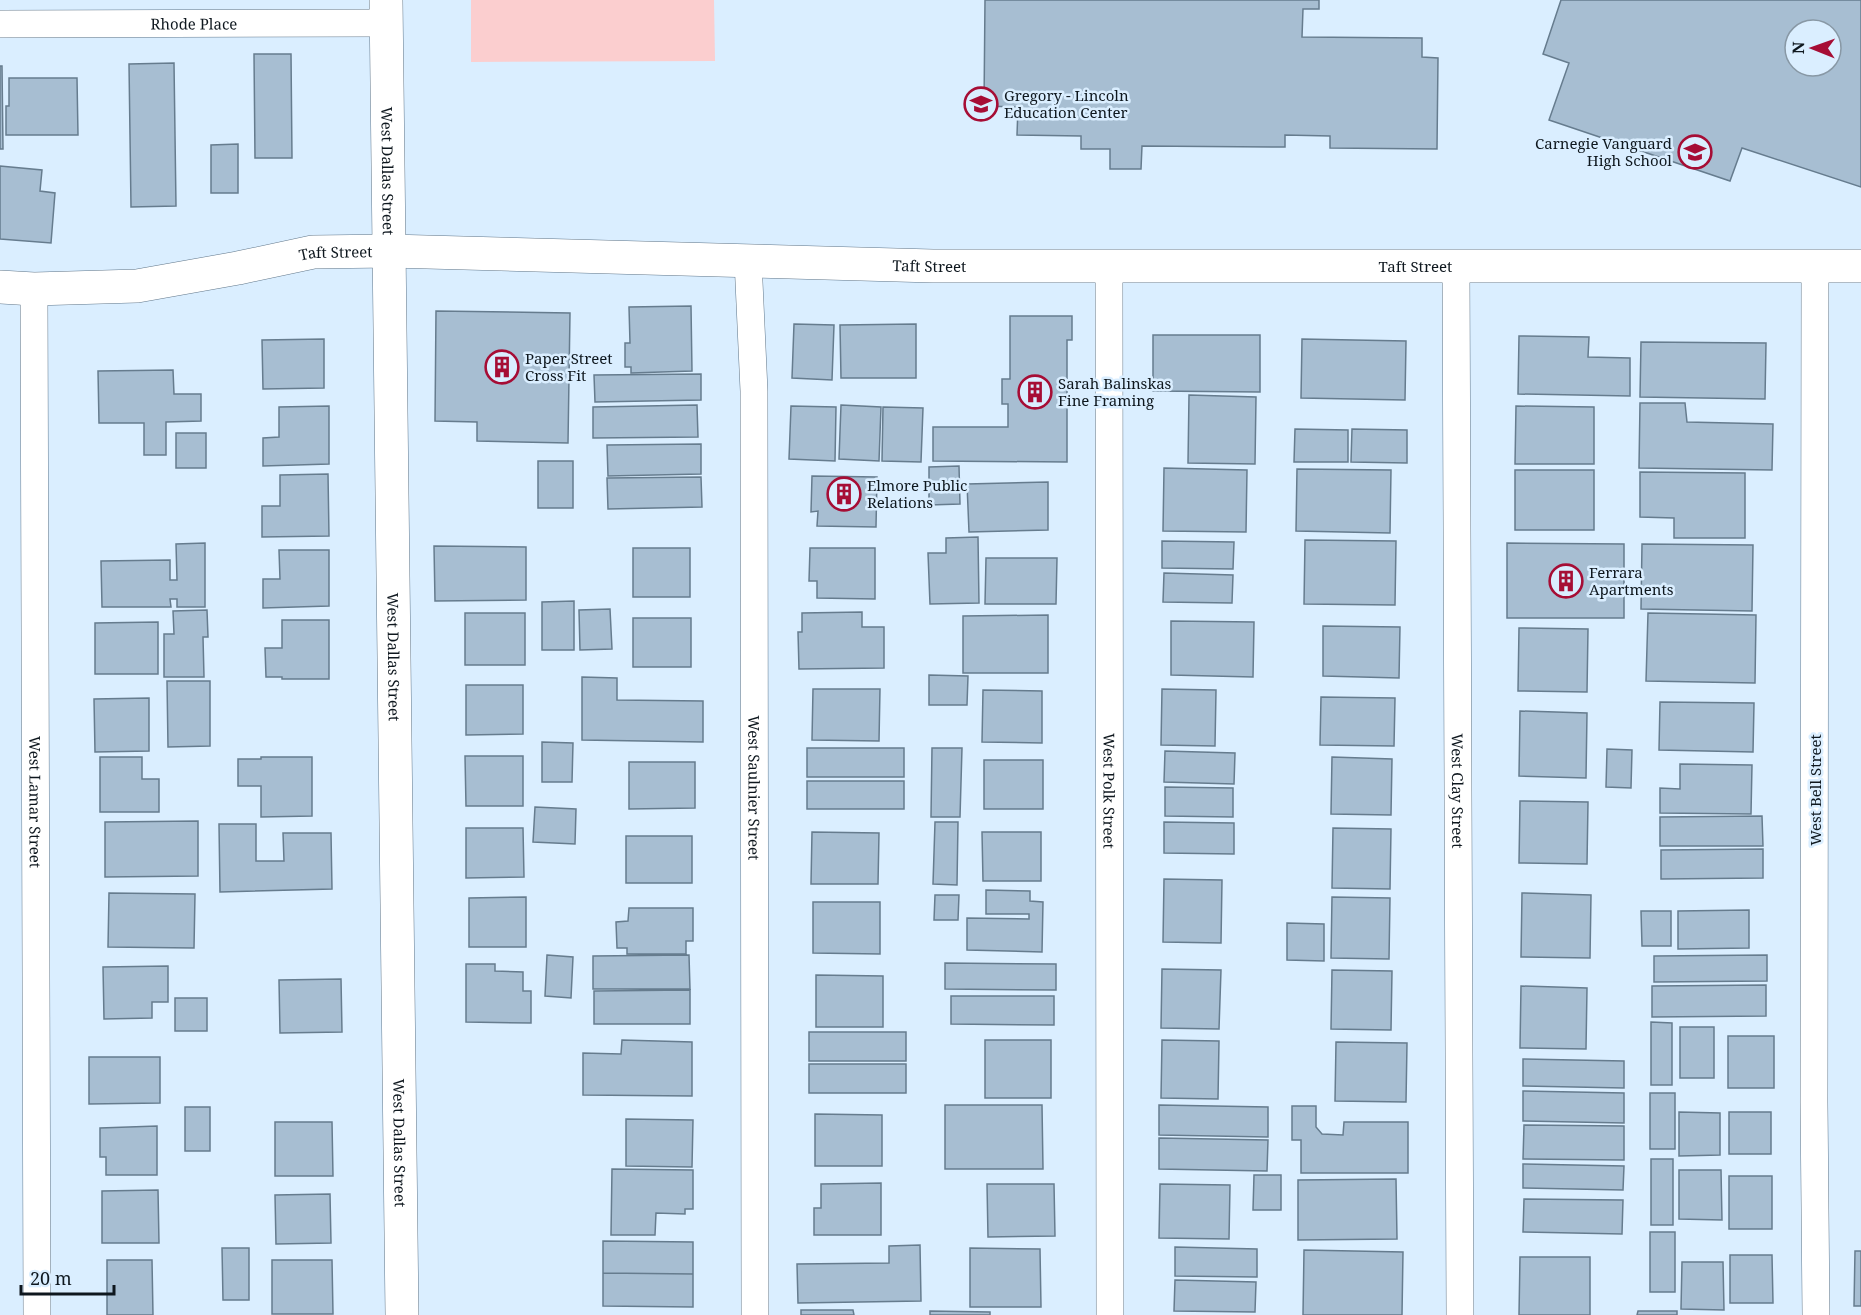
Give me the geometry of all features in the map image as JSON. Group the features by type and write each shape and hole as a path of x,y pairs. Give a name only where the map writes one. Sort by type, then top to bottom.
{"street":[{"name":"Rhode Place","path":"0,24 386,11"},
{"name":"West Dallas Street","path":"386,11 402,1315"},
{"name":"Taft Street","path":"0,287 34,289 137,286 313,252 390,251 933,266 1861,266"},
{"name":"West Saulnier Street","path":"748,260 754,391 755,1315"},
{"name":"West Polk Street","path":"1109,266 1110,1315"},
{"name":"West Clay Street","path":"1456,266 1460,1315"},
{"name":"West Bell Street","path":"1815,266 1816,1315"},
{"name":"West Lamar Street","path":"34,289 37,1315"}],"shaded area":[{"path":"471,0 714,0 715,61 471,62"}],"building":[{"path":"985,0 1319,0 1319,9 1303,9 1302,37 1422,38 1422,57 1438,58 1437,149 1330,148 1330,136 1285,135 1285,147 1142,146 1141,169 1110,169 1110,149 1081,149 1081,136 1017,135 1018,107 984,106"},
{"path":"1561,0 1861,0 1861,187 1742,148 1730,181 1549,120 1569,63 1543,54"},
{"path":"254,54 291,54 292,158 255,158"},
{"path":"174,63 176,206 131,207 129,64"},
{"path":"0,66 2,66 3,149 0,149"},
{"path":"9,78 77,78 78,135 6,135"},
{"path":"238,144 238,193 211,193 211,145"},
{"path":"0,166 42,170 40,191 55,193 51,243 0,239"},
{"path":"691,306 692,371 631,373 631,367 625,367 625,343 630,343 629,307"},
{"name":"Paper Street Cross Fit","path":"436,311 570,313 568,443 477,441 477,422 435,421"},
{"name":"Sarah Balinskas Fine Framing","path":"1010,316 1072,316 1072,340 1067,340 1067,462 933,461 933,427 1008,427 1008,404 1002,404 1002,379 1010,379"},
{"path":"794,324 834,325 832,380 792,378"},
{"path":"916,324 916,378 841,378 840,325"},
{"path":"1153,335 1260,335 1260,392 1153,391"},
{"path":"1519,336 1589,337 1588,357 1630,358 1630,396 1518,394"},
{"path":"324,339 324,388 263,389 262,340"},
{"path":"1302,339 1406,341 1405,400 1301,398"},
{"path":"1641,342 1766,343 1765,399 1640,397"},
{"path":"173,370 174,394 201,394 201,421 166,422 166,455 144,455 144,423 99,423 98,371"},
{"path":"701,374 701,400 595,402 594,375"},
{"path":"1189,395 1256,397 1255,464 1188,463"},
{"path":"1640,403 1685,403 1687,422 1773,424 1772,470 1639,468"},
{"path":"697,405 698,437 593,438 593,407"},
{"path":"841,405 881,407 879,461 839,459"},
{"path":"329,406 329,464 263,466 263,438 279,437 279,407"},
{"path":"791,406 836,407 835,461 789,459"},
{"path":"1516,406 1594,407 1594,464 1515,464"},
{"path":"883,407 923,408 921,462 882,461"},
{"path":"1295,429 1348,430 1348,462 1294,462"},
{"path":"1352,429 1407,430 1407,463 1351,462"},
{"path":"176,433 206,433 206,468 176,468"},
{"path":"701,444 701,474 608,476 607,445"},
{"path":"538,461 573,461 573,508 538,508"},
{"path":"959,466 960,504 929,505 929,467"},
{"path":"1164,468 1247,470 1246,532 1163,531"},
{"path":"1297,469 1391,470 1390,533 1296,531"},
{"path":"1515,470 1594,470 1594,530 1515,530"},
{"path":"1640,472 1745,473 1745,538 1674,538 1674,518 1640,517"},
{"path":"328,474 329,536 262,537 262,506 280,506 280,475"},
{"name":"Elmore Public Relations","path":"812,476 877,477 876,527 817,526 818,511 811,512"},
{"path":"701,477 702,507 608,509 607,478"},
{"path":"1048,482 1048,530 969,532 967,484"},
{"path":"978,537 979,603 930,604 928,553 946,553 946,538"},
{"path":"1305,540 1396,541 1395,605 1304,604"},
{"path":"1162,541 1234,542 1233,569 1162,568"},
{"path":"205,543 205,607 177,607 177,599 170,599 171,607 102,607 101,561 170,560 170,580 177,580 176,544"},
{"name":"Ferrara Apartments","path":"1507,543 1624,544 1624,618 1507,618"},
{"path":"1642,544 1753,545 1752,611 1641,609"},
{"path":"434,546 526,547 526,600 435,601"},
{"path":"633,548 690,548 690,597 633,597"},
{"path":"810,548 875,548 875,599 817,598 817,581 809,581"},
{"path":"279,550 329,550 329,606 263,608 263,579 280,579"},
{"path":"986,558 1057,558 1056,604 985,604"},
{"path":"1164,573 1233,575 1232,603 1163,602"},
{"path":"574,601 574,650 542,650 542,602"},
{"path":"610,609 612,649 580,650 579,610"},
{"path":"207,610 208,637 203,637 204,677 164,677 164,634 174,634 173,611"},
{"path":"862,612 862,627 884,627 884,668 799,669 798,632 802,632 802,613"},
{"path":"465,613 525,613 525,665 465,665"},
{"path":"1648,613 1756,615 1755,683 1646,681"},
{"path":"1048,615 1048,673 963,673 963,616"},
{"path":"633,618 691,618 691,667 633,667"},
{"path":"282,620 329,620 329,679 266,677 265,648 282,648"},
{"path":"1171,621 1254,622 1253,677 1171,675"},
{"path":"158,622 158,674 95,674 95,623"},
{"path":"1323,626 1400,627 1399,678 1323,676"},
{"path":"1519,628 1588,629 1587,692 1518,691"},
{"path":"929,675 968,676 967,705 929,705"},
{"path":"582,677 617,678 617,700 703,701 703,742 582,740"},
{"path":"167,681 210,681 210,746 168,747"},
{"path":"466,685 523,685 523,734 466,735"},
{"path":"813,689 880,689 879,741 812,740"},
{"path":"1162,689 1216,690 1215,746 1161,745"},
{"path":"983,690 1042,691 1042,743 982,742"},
{"path":"1321,697 1395,698 1394,746 1320,745"},
{"path":"149,698 149,751 95,752 94,699"},
{"path":"1660,702 1754,703 1753,752 1659,750"},
{"path":"1520,711 1587,713 1586,778 1519,776"},
{"path":"542,742 573,743 572,782 542,782"},
{"path":"807,748 904,748 904,777 807,777"},
{"path":"932,748 962,748 960,817 931,817"},
{"path":"1607,749 1632,750 1631,788 1606,787"},
{"path":"1165,751 1235,753 1234,784 1164,782"},
{"path":"465,756 523,756 523,806 466,806"},
{"path":"100,757 142,757 142,779 159,779 159,812 100,812"},
{"path":"261,757 312,757 312,816 261,817 261,786 238,786 238,759 261,759"},
{"path":"1332,757 1392,759 1391,815 1331,814"},
{"path":"984,760 1043,760 1043,809 984,809"},
{"path":"629,762 695,762 695,808 629,809"},
{"path":"1680,764 1752,765 1751,814 1660,813 1660,788 1680,789"},
{"path":"807,781 904,781 904,809 807,809"},
{"path":"1165,787 1233,788 1233,817 1165,816"},
{"path":"1520,801 1588,802 1587,864 1519,863"},
{"path":"535,807 576,809 575,844 533,842"},
{"path":"1762,816 1763,846 1660,846 1660,817"},
{"path":"198,821 198,876 105,877 105,822"},
{"path":"935,822 958,822 957,885 933,884"},
{"path":"1164,822 1234,823 1234,854 1164,853"},
{"path":"219,824 256,824 256,861 284,861 283,833 331,833 332,889 220,892"},
{"path":"466,828 523,828 524,877 466,878"},
{"path":"1333,828 1391,829 1390,889 1332,888"},
{"path":"812,832 879,833 878,884 811,884"},
{"path":"982,832 1041,832 1041,881 983,881"},
{"path":"626,836 692,836 692,883 626,883"},
{"path":"1763,849 1763,878 1661,879 1661,850"},
{"path":"1164,879 1222,880 1221,943 1163,942"},
{"path":"986,890 1030,891 1030,901 1043,902 1042,952 967,950 967,918 1029,919 1029,914 986,914"},
{"path":"109,893 195,894 194,948 108,947"},
{"path":"1522,893 1591,895 1590,958 1521,957"},
{"path":"935,895 959,895 958,920 934,920"},
{"path":"526,897 526,947 469,947 469,898"},
{"path":"1332,897 1390,898 1389,959 1331,958"},
{"path":"813,902 880,902 880,954 813,953"},
{"path":"629,908 693,908 693,941 686,941 686,954 627,954 627,948 617,948 616,922 628,921"},
{"path":"1749,910 1749,948 1678,949 1678,911"},
{"path":"1641,911 1671,911 1671,946 1642,946"},
{"path":"1287,923 1324,924 1324,961 1287,960"},
{"path":"547,955 573,957 571,998 545,996"},
{"path":"689,955 690,989 593,989 593,956"},
{"path":"1767,955 1767,981 1654,982 1654,956"},
{"path":"945,963 1056,964 1056,990 945,989"},
{"path":"466,964 495,964 495,971 523,972 523,991 531,991 531,1023 466,1022"},
{"path":"168,966 168,1002 152,1002 152,1018 104,1019 103,967"},
{"path":"1162,969 1221,970 1219,1029 1161,1028"},
{"path":"1332,970 1392,971 1391,1030 1331,1029"},
{"path":"816,975 883,976 883,1027 816,1027"},
{"path":"341,979 342,1032 280,1033 279,980"},
{"path":"1766,985 1766,1016 1652,1017 1652,986"},
{"path":"1521,986 1587,988 1586,1049 1520,1048"},
{"path":"690,990 690,1024 594,1024 594,991"},
{"path":"951,996 1054,996 1054,1025 951,1024"},
{"path":"175,998 207,998 207,1031 175,1031"},
{"path":"1651,1022 1672,1023 1672,1085 1651,1085"},
{"path":"1680,1027 1714,1027 1714,1078 1680,1078"},
{"path":"809,1032 906,1032 906,1061 809,1061"},
{"path":"1728,1036 1774,1036 1774,1088 1728,1088"},
{"path":"622,1040 692,1042 692,1096 583,1095 583,1053 621,1054"},
{"path":"985,1040 1051,1040 1051,1098 985,1098"},
{"path":"1162,1040 1219,1041 1218,1099 1161,1098"},
{"path":"1336,1042 1407,1043 1406,1102 1335,1101"},
{"path":"89,1057 160,1057 160,1103 89,1104"},
{"path":"1523,1059 1624,1061 1624,1088 1523,1086"},
{"path":"809,1064 906,1064 906,1093 809,1093"},
{"path":"1523,1091 1624,1093 1624,1123 1523,1121"},
{"path":"1650,1093 1675,1093 1675,1149 1650,1149"},
{"path":"945,1105 1042,1105 1043,1169 945,1169"},
{"path":"1159,1105 1268,1107 1268,1137 1159,1135"},
{"path":"1292,1106 1316,1106 1316,1127 1322,1134 1343,1135 1344,1122 1408,1122 1408,1173 1301,1173 1301,1140 1292,1140"},
{"path":"185,1107 210,1107 210,1151 185,1151"},
{"path":"1679,1112 1720,1113 1720,1155 1679,1156"},
{"path":"1729,1112 1771,1112 1771,1154 1729,1154"},
{"path":"815,1114 882,1115 882,1166 815,1166"},
{"path":"626,1119 693,1120 692,1167 626,1166"},
{"path":"275,1122 332,1122 333,1176 275,1176"},
{"path":"1524,1125 1624,1126 1624,1160 1523,1159"},
{"path":"157,1126 157,1175 106,1175 106,1157 100,1157 100,1128"},
{"path":"1159,1138 1268,1140 1267,1171 1159,1169"},
{"path":"1651,1159 1673,1159 1673,1225 1651,1225"},
{"path":"1523,1164 1624,1166 1623,1190 1523,1188"},
{"path":"612,1169 693,1170 693,1209 685,1209 685,1214 656,1213 655,1235 611,1235"},
{"path":"1679,1170 1721,1170 1722,1220 1679,1219"},
{"path":"1254,1175 1281,1175 1281,1210 1253,1210"},
{"path":"1729,1176 1772,1176 1772,1229 1729,1229"},
{"path":"1396,1179 1397,1239 1298,1240 1298,1180"},
{"path":"881,1183 881,1235 814,1235 814,1208 821,1208 821,1184"},
{"path":"987,1184 1054,1184 1055,1236 988,1237"},
{"path":"1160,1184 1230,1185 1229,1239 1159,1238"},
{"path":"158,1190 159,1243 102,1243 102,1191"},
{"path":"330,1194 331,1243 276,1244 275,1195"},
{"path":"1524,1199 1623,1200 1622,1234 1523,1232"},
{"path":"1650,1232 1675,1232 1675,1292 1650,1292"},
{"path":"603,1241 693,1242 693,1274 603,1273"},
{"path":"920,1245 921,1301 798,1303 797,1264 889,1263 889,1246"},
{"path":"1175,1247 1257,1249 1257,1277 1175,1276"},
{"path":"222,1248 249,1248 249,1300 223,1300"},
{"path":"970,1248 1040,1249 1041,1307 970,1307"},
{"path":"1304,1250 1403,1252 1402,1315 1303,1315"},
{"path":"1855,1251 1861,1251 1861,1306 1854,1306"},
{"path":"1730,1255 1772,1255 1773,1303 1730,1303"},
{"path":"1520,1257 1590,1257 1590,1315 1519,1315"},
{"path":"107,1260 152,1260 153,1315 107,1315"},
{"path":"272,1260 332,1260 333,1314 272,1314"},
{"path":"1682,1262 1723,1262 1724,1310 1681,1309"},
{"path":"603,1273 693,1274 693,1307 603,1306"},
{"path":"1175,1280 1256,1282 1255,1312 1174,1311"},
{"path":"801,1310 853,1310 854,1315 801,1315"},
{"path":"930,1311 990,1312 990,1315 930,1315"},
{"path":"1638,1311 1677,1311 1677,1315 1637,1315"}],"place":[{"name":"Gregory - Lincoln Education Center","path":"981,104"},
{"name":"Carnegie Vanguard High School","path":"1695,152"},
{"name":"Paper Street Cross Fit","path":"502,367"},
{"name":"Sarah Balinskas Fine Framing","path":"1035,392"},
{"name":"Elmore Public Relations","path":"844,494"},
{"name":"Ferrara Apartments","path":"1566,581"}]}
